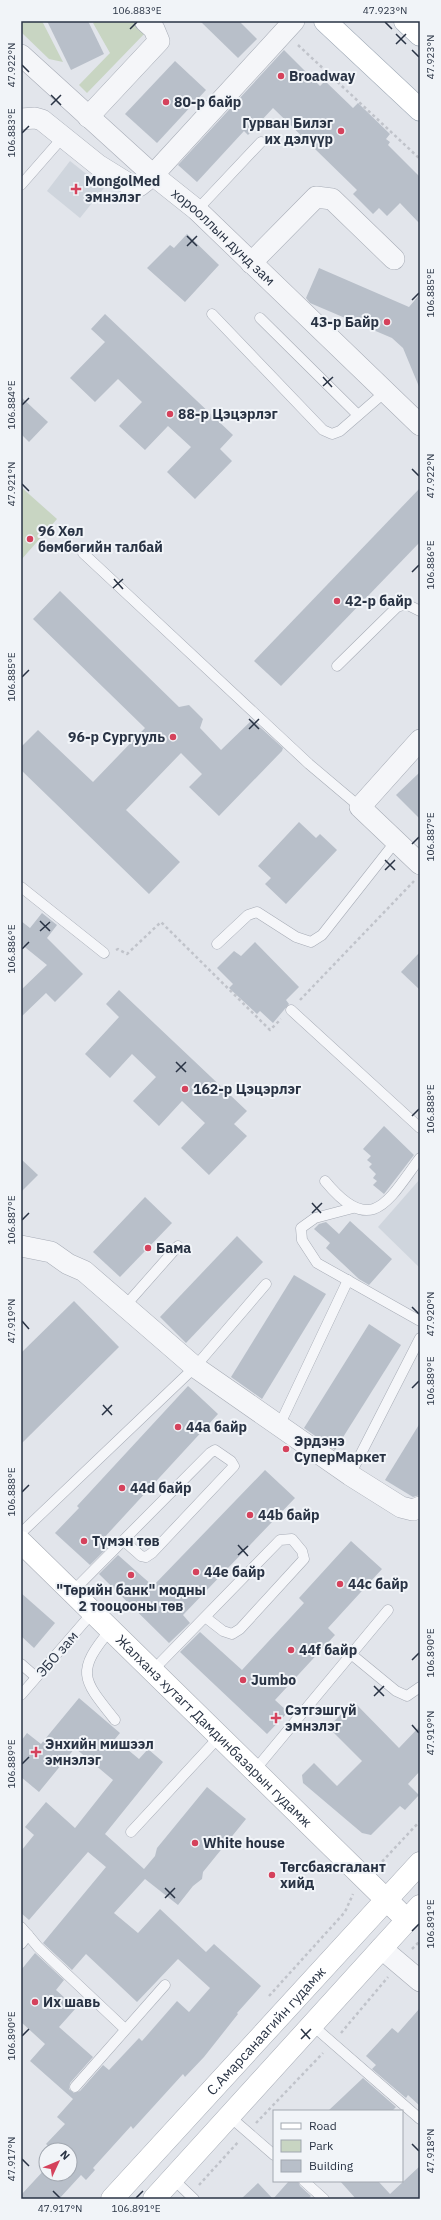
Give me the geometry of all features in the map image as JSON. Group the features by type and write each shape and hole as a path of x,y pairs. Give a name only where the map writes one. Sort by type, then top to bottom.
{"main road":[{"path":"325,21 420,110"},
{"path":"405,21 420,35"},
{"name":"Жалханз хутагт Дамдинбазарын гудамж","path":"21,1542 386,1901 413,1913"},
{"name":"С.Амарсанаагийн гудамж","path":"112,2199 420,1863"},
{"name":"С.Амарсанаагийн гудамж","path":"154,2199 413,1913"}],"street":[{"path":"88,117 159,41 154,29 145,21"},
{"path":"21,119 35,118 42,120 98,165 133,186 139,186 153,175 289,26"},
{"name":"хорооллын дунд зам","path":"21,55 153,175 197,210 420,425"},
{"path":"251,263 316,197 332,199 394,259"},
{"path":"417,872 396,841 360,807 420,740"},
{"path":"21,1246 51,1252 68,1264 84,1271 195,1367 350,1475 401,1508 413,1510 420,1507"},
{"path":"381,1948 420,1980"}],"lane":[{"path":"21,185 63,137"},
{"path":"197,210 261,142"},
{"path":"212,314 323,430 332,434 340,432 385,392"},
{"path":"260,318 358,416"},
{"path":"83,553 309,764 360,807"},
{"path":"337,666 397,607 406,604 418,605"},
{"path":"217,944 248,915 257,912 296,937 310,942 322,935 396,841"},
{"path":"21,887 104,953"},
{"path":"291,1010 420,1128"},
{"path":"325,1181 340,1200 353,1208 369,1211 385,1204 420,1158"},
{"path":"353,1208 315,1218 302,1228 302,1240 317,1263 420,1321"},
{"path":"125,1306 178,1246"},
{"path":"279,1426 348,1280"},
{"path":"21,1533 195,1367 266,1284"},
{"path":"350,1475 420,1338"},
{"path":"72,1592 210,1453 215,1450 231,1461 234,1466 152,1553 146,1557 141,1556 124,1541"},
{"path":"153,1672 205,1617 280,1540 292,1539 302,1550 304,1558 240,1630 232,1634 223,1631 205,1617"},
{"path":"254,1771 388,1610"},
{"name":"ЭБО зам","path":"21,1695 93,1612"},
{"path":"111,1629 90,1658 87,1673 90,1689 115,1720"},
{"path":"351,1654 396,1691 407,1696 420,1687"},
{"path":"21,1664 36,1678"},
{"path":"130,1832 219,1737"},
{"path":"21,1927 38,1947 125,2029"},
{"path":"21,1944 28,1935"},
{"path":"75,2087 165,1985"},
{"path":"312,2026 420,2119"},
{"path":"230,2116 273,2154"},
{"path":"172,2179 192,2197"},
{"path":"305,2182 324,2199"}],"path":[{"path":"289,26 420,159"},
{"path":"104,953 118,949 127,954 161,922 270,1030 291,1010 417,872"},
{"path":"267,1998 346,1912 354,1892"},
{"path":"192,2197 247,2131 332,2044 420,1941"}],"shaded area":[{"name":"MongolMed эмнэлэг","path":"70,161 104,188 80,218 47,191"},
{"path":"420,1179 420,1268 378,1227"}],"green space":[{"path":"21,21 42,21 63,62 49,59 21,32"},
{"path":"97,21 135,21 146,32 87,93 79,85 110,53 93,23"},
{"name":"96 Хөл бөмбөгийн талбай","path":"21,487 57,519 21,560"}],"building":[{"path":"47,21 88,21 104,54 71,70"},
{"path":"200,21 239,21 257,39 238,58"},
{"path":"284,50 320,86 325,81 353,108 358,103 390,134 386,139 390,142 388,145 420,177 420,224 400,203 387,216 379,208 373,214 353,194 357,190 273,108 248,135 244,131 197,182 178,165"},
{"name":"80-р байр","path":"175,61 206,90 157,143 125,114"},
{"path":"187,234 219,265 185,302 147,268 170,245 174,248"},
{"name":"43-р Байр","path":"319,268 409,307 420,294 420,389 403,348 392,338 310,303 306,298"},
{"name":"88-р Цэцэрлэг","path":"105,314 233,435 220,449 232,461 195,499 167,472 191,447 168,426 145,450 119,426 142,402 118,379 95,402 70,378 105,342 91,329"},
{"path":"21,397 48,422 29,442 21,434"},
{"name":"42-p байр","path":"420,488 420,542 281,686 254,661"},
{"name":"96-р Сургууль","path":"60,591 179,707 189,705 203,719 200,728 221,750 252,720 283,748 282,751 219,816 189,787 202,774 181,753 126,810 180,862 149,894 21,770 21,747 38,730 93,782 145,728 33,619"},
{"path":"420,772 420,819 396,795"},
{"path":"299,822 316,838 320,834 337,850 286,904 265,884 271,878 258,866"},
{"path":"42,913 57,925 47,938 83,974 55,1002 46,993 21,1017 21,990 47,965 21,944 21,921 30,928"},
{"path":"255,942 299,987 286,1000 289,1004 273,1023 260,1011 257,1014 229,988 233,984 217,968 234,951 241,956"},
{"path":"420,952 420,990 401,972"},
{"name":"162-р Цэцэрлэг","path":"119,990 247,1111 234,1124 247,1136 209,1175 181,1148 205,1123 182,1101 159,1126 133,1101 156,1077 132,1054 110,1078 85,1054 119,1017 106,1004"},
{"path":"384,1126 414,1155 384,1194 373,1185 377,1181 373,1178 376,1174 369,1167 372,1164 367,1160 371,1156 363,1149"},
{"path":"21,1159 38,1175 21,1192"},
{"path":"145,1197 172,1223 120,1277 93,1252"},
{"path":"350,1221 392,1259 369,1285 359,1279 326,1248 330,1243 314,1229 319,1224 326,1222 339,1234"},
{"path":"237,1236 263,1262 186,1343 160,1317"},
{"path":"294,1275 326,1294 262,1399 231,1377"},
{"path":"74,1301 119,1347 21,1444 21,1353"},
{"path":"369,1324 401,1345 335,1450 304,1428"},
{"path":"188,1386 218,1414 102,1540 109,1546 90,1565 55,1533 79,1508 77,1506"},
{"path":"420,1423 420,1495 413,1497 385,1480"},
{"path":"265,1470 295,1498 183,1615 190,1623 169,1643 99,1574 118,1555 153,1586"},
{"path":"351,1541 382,1569 328,1628 335,1635 275,1700 288,1712 267,1734 180,1652 200,1632 242,1670 304,1603 299,1598"},
{"path":"21,1593 55,1623 34,1648 21,1636"},
{"path":"79,1698 120,1733 115,1739 139,1759 148,1749 163,1762 105,1834 144,1869 155,1856 157,1848 207,1787 246,1819 203,1872 202,1879 193,1886 178,1905 145,1879 114,1913 138,1933 160,1909 206,1952 214,1944 261,1986 237,2013 238,2014 204,2057 185,2077 183,2074 133,2129 131,2126 93,2168 95,2170 86,2180 81,2175 78,2178 78,2142 48,2142 65,2124 57,2117 73,2099 30,2061 45,2044 21,2022 21,1970 35,1953 64,1980 56,1990 76,2008 59,2027 93,2057 70,2083 69,2089 74,2093 80,2091 103,2065 109,2070 139,2038 142,2041 177,2001 189,2012 210,1988 178,1959 137,2002 86,1954 72,1970 43,1943 106,1867 88,1852 29,1920 21,1913 21,1851 34,1835 25,1827 46,1802 75,1828 113,1780 75,1748 39,1792 21,1777 21,1741 27,1733 41,1744"},
{"path":"354,1702 399,1748 420,1726 420,1771 408,1784 419,1795 405,1810 400,1806 371,1835 362,1833 303,1783 302,1775 314,1763 337,1786 362,1761 328,1727"},
{"path":"420,2008 420,2106 408,2095 406,2098 372,2069 376,2065 366,2056 392,2028 398,2033"},
{"path":"363,2078 396,2107 393,2110 329,2110"},
{"path":"420,2166 420,2199 356,2199 341,2182 379,2182 390,2194"},
{"path":"38,2177 38,2182 75,2182 59,2199 21,2199 21,2195"},
{"path":"288,2182 298,2182 300,2186 311,2196 308,2199 273,2199"},
{"path":"258,2183 273,2199 241,2199"}],"place":[{"name":"Broadway","path":"281,76"},
{"name":"80-р байр","path":"166,102"},
{"name":"Гурван Билэг их дэлүүр","path":"341,131"},
{"name":"MongolMed эмнэлэг","path":"76,189"},
{"name":"43-р Байр","path":"387,322"},
{"name":"88-р Цэцэрлэг","path":"170,414"},
{"name":"96 Хөл бөмбөгийн талбай","path":"30,539"},
{"name":"42-p байр","path":"337,601"},
{"name":"96-р Сургууль","path":"173,737"},
{"name":"162-р Цэцэрлэг","path":"185,1089"},
{"name":"Бама","path":"148,1248"},
{"name":"44a байр","path":"178,1427"},
{"name":"Эрдэнэ СуперМаркет","path":"286,1449"},
{"name":"44d байр","path":"122,1488"},
{"name":"44b байр","path":"250,1515"},
{"name":"Түмэн төв","path":"84,1541"},
{"name":"44e байр","path":"196,1572"},
{"name":"\"Төрийн банк\" модны 2 тооцооны төв","path":"131,1575"},
{"name":"44c байр","path":"340,1584"},
{"name":"44f байр","path":"291,1650"},
{"name":"Jumbo","path":"243,1680"},
{"name":"Сэтгэшгүй эмнэлэг","path":"276,1718"},
{"name":"Энхийн мишээл эмнэлэг","path":"36,1752"},
{"name":"White house","path":"195,1843"},
{"name":"Төгсбаясгалант хийд","path":"272,1875"},
{"name":"Их шавь","path":"35,2002"}]}
